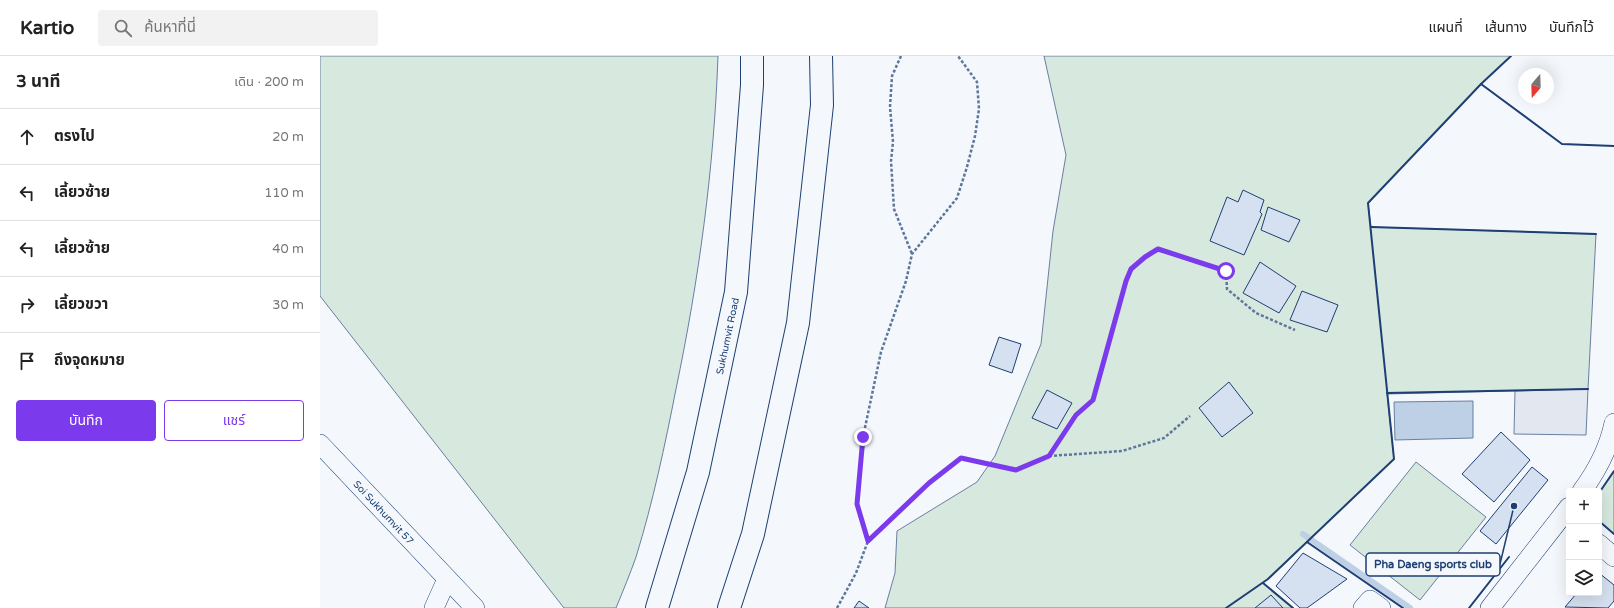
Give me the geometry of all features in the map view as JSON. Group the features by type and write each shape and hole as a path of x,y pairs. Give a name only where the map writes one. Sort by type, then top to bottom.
{"highway":[{"name":"Sukhumvit Road","path":"657,608 698,472 736,292 752,85 752,56"},
{"path":"729,608 753,534 798,323 822,105 820,56"}],"street":[{"path":"1584,488 1592,478 1612,434 1614,423"},
{"name":"Soi Sukhumvit 57","path":"320,444 475,608"},
{"path":"1490,608 1566,515"},
{"path":"1602,547 1614,557"},
{"path":"434,608 447,579"},
{"path":"1363,608 1370,600 1381,608"}],"path":[{"path":"900,56 892,76 890,107 893,142 892,177 894,209 912,254"},
{"path":"868,541 857,504 863,437 881,352 906,281 912,254 957,198 975,136 979,109 977,82 958,56"},
{"path":"1049,456 1076,415 1093,400 1126,281 1131,269 1145,257 1158,249 1226,271 1227,290 1256,313 1295,330"},
{"path":"836,608 856,573 868,541 929,483 961,458 1016,470 1049,456 1122,451 1164,438 1190,416"}],"shaded area":[{"path":"320,56 718,56 709,182 692,306 663,452 648,515 636,557 616,608 564,608 320,296"},
{"path":"1044,56 1511,56 1481,84 1368,203 1371,227 1596,234 1588,389 1387,394 1394,459 1263,583 1293,608 885,608 895,573 897,531 977,482 995,456 1041,344 1053,231 1066,155"},
{"path":"1588,389 1586,435 1514,434 1515,391"},
{"path":"1416,462 1486,517 1420,600 1350,545"},
{"path":"1614,471 1614,534 1602,524 1602,489"}],"water":[{"path":"1473,401 1473,438 1395,440 1394,402"}],"building":[{"path":"1243,190 1264,200 1260,212 1262,214 1244,255 1210,241 1227,197 1238,202"},
{"path":"1268,207 1300,220 1289,242 1261,230"},
{"path":"1260,262 1296,286 1279,313 1243,293"},
{"path":"1302,291 1338,305 1327,332 1290,320"},
{"path":"999,337 1021,344 1012,373 989,365"},
{"path":"1229,382 1253,413 1222,437 1199,408"},
{"path":"1047,390 1072,403 1057,429 1032,418"},
{"path":"1501,432 1530,460 1494,502 1462,474"},
{"path":"1532,467 1548,480 1496,544 1480,531"},
{"path":"1303,553 1347,579 1307,608 1300,608 1276,586"},
{"path":"1602,575 1614,585 1614,601 1608,608 1565,607 1574,596 1602,596"},
{"path":"1271,595 1283,608 1255,608"},
{"path":"859,601 869,608 854,608"}],"waterway":[{"path":"1303,534 1410,608"}],"wall":[{"path":"1226,608 1268,579 1394,459 1368,203 1481,84 1511,56"},
{"path":"1481,84 1562,144 1614,146"},
{"path":"1371,227 1596,234"},
{"path":"1387,393 1588,389"},
{"path":"1602,489 1614,471"},
{"path":"1602,524 1614,534"},
{"path":"1307,542 1403,608"},
{"path":"1469,608 1509,557"},
{"path":"1263,583 1293,608"}],"place":[{"name":"Pha Daeng sports club","path":"1514,506"}],"route":[{"path":"863,437 857,504 868,541 929,483 961,458 1016,470 1049,456 1076,415 1093,400 1126,281 1131,269 1145,257 1158,249 1226,271"}]}
